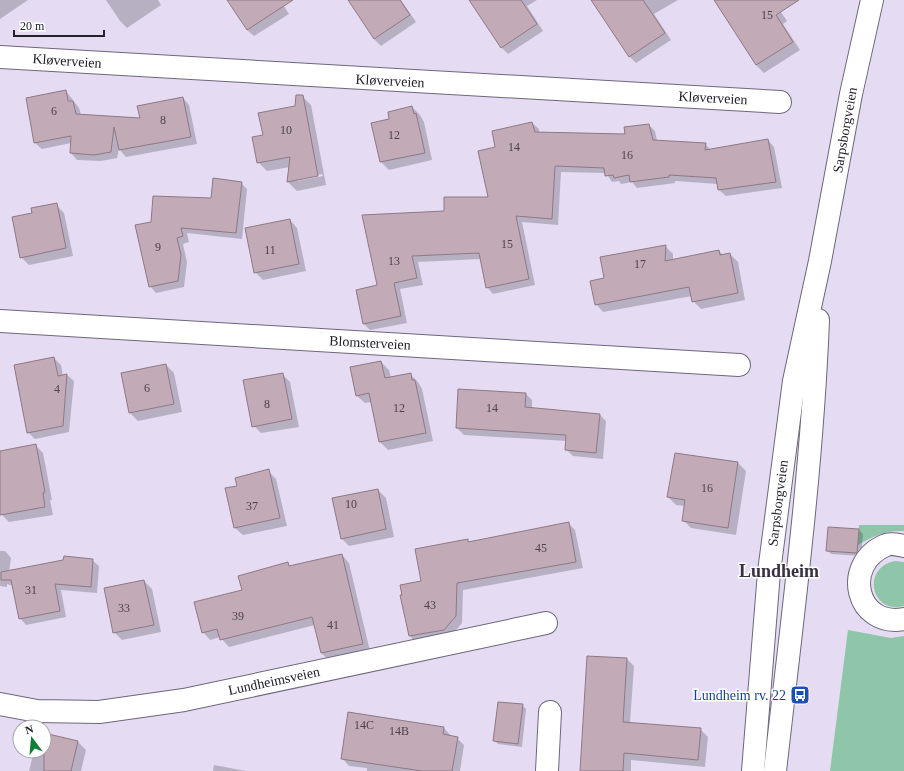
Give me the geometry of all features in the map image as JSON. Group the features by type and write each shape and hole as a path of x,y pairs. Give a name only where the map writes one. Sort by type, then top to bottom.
{"main road":[{"name":"Sarpsborgveien","path":"753,771 769,572 794,381 820,261 851,94 872,0"},
{"name":"Kløverveien","path":"0,57 316,77 780,102"},
{"name":"Sarpsborgveien","path":"775,771 797,575 814,394 820,261"},
{"name":"Blomsterveien","path":"0,321 739,365"},
{"path":"904,546 887,545 868,557 858,576 862,599 875,616 894,621 904,619"},
{"name":"Lundheimsveien","path":"0,704 37,711 100,712 184,700 546,623"},
{"path":"546,771 550,712"}],"green space":[{"path":"859,525 904,525 904,531 880,534 858,545"},
{"path":"895,561 904,562 904,606 893,607 884,604 878,598 874,590 874,581 877,572 884,565"},
{"path":"848,630 891,638 904,636 904,771 830,771"}],"building":[{"path":"227,0 293,0 247,30"},
{"path":"348,0 400,0 410,15 374,39"},
{"path":"469,0 521,0 537,24 501,48"},
{"path":"591,0 643,0 665,33 629,57"},
{"path":"714,0 799,0 776,15 793,42 756,65"},
{"path":"66,90 68,101 73,101 76,114 140,118 137,106 183,97 191,137 119,150 114,127 111,152 94,155 70,153 71,136 34,143 26,98"},
{"path":"296,95 303,95 318,176 287,182 290,157 257,163 252,137 263,135 258,113 295,106"},
{"path":"412,106 414,114 416,113 425,153 380,162 371,123 389,119 388,112"},
{"path":"532,122 535,132 625,134 624,127 649,124 653,140 706,143 705,150 768,139 776,182 718,190 716,178 669,175 669,177 630,182 629,175 614,178 613,175 605,176 604,168 555,166 552,219 516,216 529,279 486,288 479,253 412,256 417,278 394,283 401,316 363,324 356,290 377,285 362,215 444,211 444,197 488,197 478,151 495,147 492,131"},
{"path":"213,178 242,182 236,233 181,228 183,236 177,238 181,255 178,281 149,287 135,225 151,222 153,196 211,198"},
{"path":"57,203 66,248 20,258 12,217 32,213 31,208"},
{"path":"290,219 299,264 254,273 245,228"},
{"path":"666,245 665,261 719,250 720,255 730,253 738,293 692,302 689,287 595,305 590,281 604,278 600,257"},
{"path":"54,357 58,376 67,374 63,426 27,433 14,365"},
{"path":"381,361 385,378 411,373 412,380 415,380 426,433 379,442 369,393 356,396 350,367"},
{"path":"166,364 174,404 129,413 121,373"},
{"path":"283,373 292,419 252,427 243,380"},
{"path":"458,389 526,393 525,407 600,414 596,453 565,450 566,435 456,428"},
{"path":"36,444 45,492 43,493 45,507 0,515 0,451"},
{"path":"675,453 738,462 728,528 682,521 685,500 667,497"},
{"path":"269,469 280,518 234,528 225,488 237,486 235,478"},
{"path":"378,489 386,529 341,539 332,498"},
{"path":"569,522 576,562 457,583 456,616 444,630 409,636 400,595 402,595 400,585 421,581 415,549 468,539 468,542"},
{"path":"828,527 859,529 857,553 826,551"},
{"path":"342,554 363,644 321,653 312,617 220,640 217,629 202,633 194,602 242,590 238,576 288,562 289,566"},
{"path":"64,556 93,559 91,587 55,584 60,611 19,619 11,580 1,580 1,572 63,560"},
{"path":"144,580 154,625 113,633 104,588"},
{"path":"587,656 627,658 623,722 701,728 698,760 624,753 623,771 580,771"},
{"path":"498,702 523,704 518,744 493,741"},
{"path":"348,712 444,727 443,734 458,737 452,771 422,771 341,759"},
{"path":"52,735 78,741 71,771 44,771 44,759 52,759"}],"place":[{"name":"Lundheim rv. 22","path":"800,695"}],"district":[{"name":"Lundheim","path":"779,571"}]}
